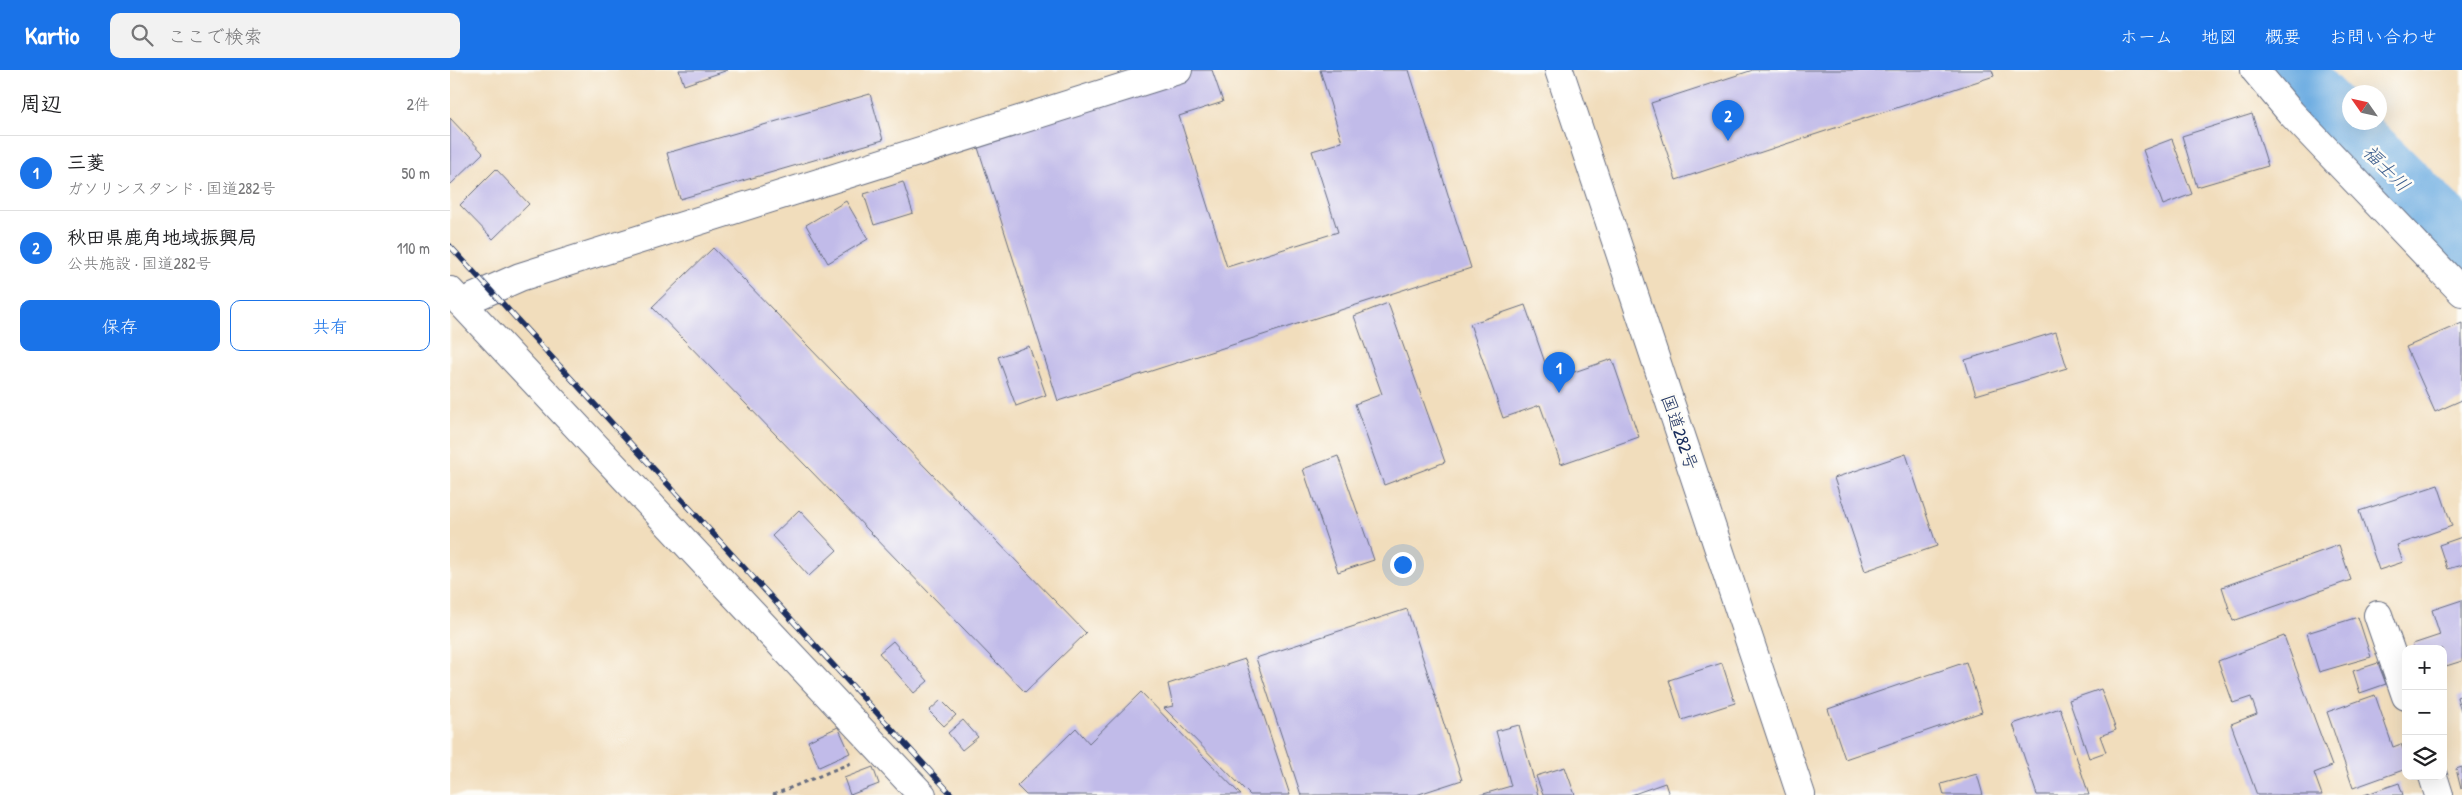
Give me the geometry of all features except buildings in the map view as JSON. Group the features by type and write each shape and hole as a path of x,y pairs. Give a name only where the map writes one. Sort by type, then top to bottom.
{"main road":[{"path":"922,795 455,297 1178,70"},
{"name":"国道282号","path":"1559,70 1801,795"},
{"path":"2255,70 2298,120 2462,292"},
{"path":"2378,615 2404,690"},
{"path":"2434,780 2439,795"}],"path":[{"path":"773,795 881,750"}],"waterway":[{"name":"福士川","path":"2293,70 2314,96 2462,242"}],"railway":[{"path":"450,246 952,795"}],"place":[{"name":"秋田県鹿角地域振興局","path":"1728,141"},
{"name":"三菱","path":"1559,393"}]}
